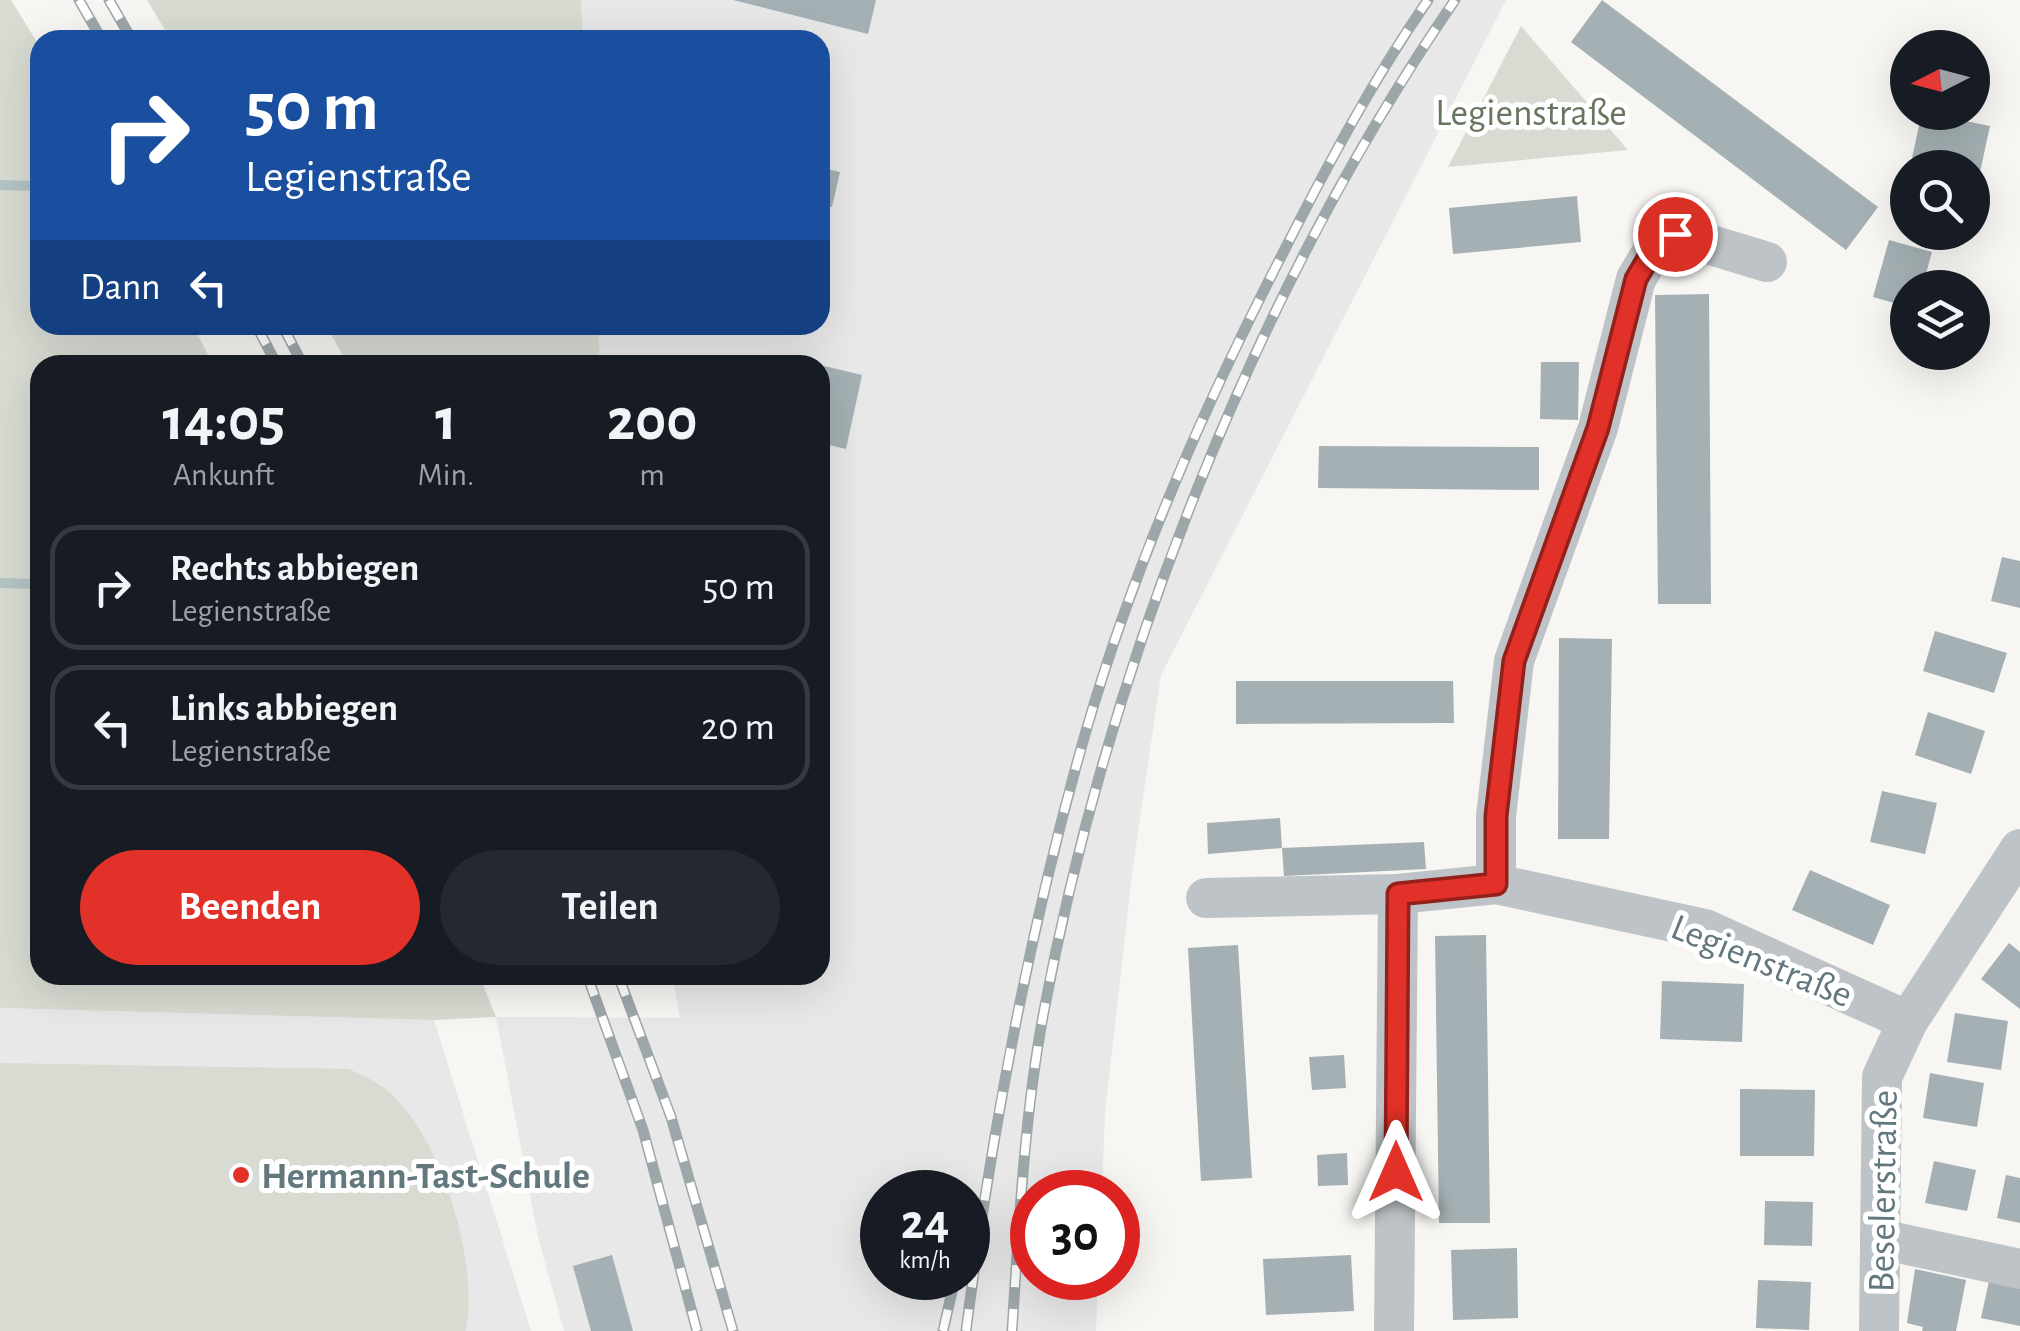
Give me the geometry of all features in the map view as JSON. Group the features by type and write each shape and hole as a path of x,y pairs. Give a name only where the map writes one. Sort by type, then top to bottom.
{"street":[{"path":"1496,884 1496,816 1514,661 1598,428 1636,279 1652,252 1675,234 1767,262"},
{"name":"Beselerstraße","path":"1878,1331 1882,1077 1908,1021 2020,850"},
{"name":"Legienstraße","path":"1206,898 1398,894 1496,884 1705,928 1908,1021"},
{"path":"1394,1331 1398,894"},
{"path":"1880,1238 2020,1269"}],"shaded area":[{"path":"581,0 1506,0 1161,675 1133,866 1105,1113 1103,1170 1010,1170 1010,1300 1097,1300 1096,1331 564,1331 538,1237 496,1017 680,1018 674,985 830,985 830,355 600,355 598,335 830,335 830,30 582,30"},
{"name":"Hermann-Tast-Schule","path":"0,1008 434,1020 531,1331 0,1331"}],"green space":[{"path":"0,0 11,0 30,31 30,335 198,335 208,355 30,355 30,985 483,985 496,1017 434,1020 0,1008"},
{"path":"147,0 581,0 582,30 165,30"},
{"name":"Legienstraße","path":"1521,26 1628,150 1448,167"},
{"path":"332,335 598,335 600,355 342,355"},
{"name":"Hermann-Tast-Schule","path":"0,1063 349,1069 376,1082 404,1108 423,1135 451,1200 467,1270 466,1331 0,1331"}],"building":[{"path":"733,0 876,0 868,34"},
{"path":"1602,0 1878,207 1846,250 1571,42"},
{"path":"1918,130 1989,130 1985,150 1914,150"},
{"path":"830,170 840,172 830,207"},
{"path":"1577,196 1581,242 1453,254 1449,208"},
{"path":"1889,240 1890,250 1932,252 1927,270 1890,270 1890,302 1873,297"},
{"path":"1709,294 1711,604 1658,604 1655,295"},
{"path":"1541,362 1579,362 1578,420 1540,419"},
{"path":"830,367 862,375 846,449 830,445"},
{"path":"1319,446 1539,447 1539,490 1318,488"},
{"path":"2002,557 2020,561 2020,608 1991,601"},
{"path":"1935,631 2007,653 1994,693 1923,671"},
{"path":"1559,638 1612,639 1609,839 1558,839"},
{"path":"1236,681 1453,681 1454,723 1236,724"},
{"path":"1928,712 1985,731 1971,774 1915,755"},
{"path":"1882,791 1937,803 1925,854 1870,842"},
{"path":"1280,818 1282,848 1208,854 1207,823"},
{"path":"1424,842 1426,869 1284,876 1282,848"},
{"path":"1810,870 1890,905 1873,945 1792,910"},
{"path":"1486,935 1490,1223 1439,1223 1435,936"},
{"path":"2009,943 2020,952 2020,1009 1981,979"},
{"path":"1238,945 1252,1178 1201,1181 1188,948"},
{"path":"1662,981 1744,984 1742,1042 1660,1039"},
{"path":"1955,1013 2008,1021 2001,1070 1947,1062"},
{"path":"1344,1055 1346,1088 1312,1090 1309,1057"},
{"path":"1930,1073 1984,1083 1977,1127 1923,1118"},
{"path":"1740,1089 1815,1090 1814,1156 1740,1156"},
{"path":"1347,1153 1348,1185 1318,1186 1317,1155"},
{"path":"1934,1161 1976,1170 1967,1211 1925,1203"},
{"path":"2006,1175 2020,1178 2020,1223 1997,1218"},
{"path":"1765,1201 1813,1202 1812,1246 1764,1245"},
{"path":"1517,1248 1518,1318 1453,1320 1451,1250"},
{"path":"612,1255 633,1331 591,1331 573,1266"},
{"path":"1351,1255 1354,1311 1266,1315 1263,1259"},
{"path":"1915,1269 1966,1280 1956,1331 1922,1331 1923,1327 1907,1323"},
{"path":"1758,1280 1811,1282 1809,1330 1756,1328"},
{"path":"1989,1281 2020,1288 2020,1326 1981,1318"}],"waterway":[{"path":"0,185 30,186"},
{"path":"0,583 30,584"}],"railway":[{"path":"79,0 96,30"},
{"path":"109,0 126,30"},
{"path":"966,1331 988,1179 1030,953 1086,731 1126,607 1174,485 1256,307 1352,122 1428,0"},
{"path":"1012,1331 1027,1133 1043,1016 1071,884 1149,618 1198,487 1253,358 1315,233 1382,113 1455,0"},
{"path":"261,335 272,355"},
{"path":"287,335 298,355"},
{"path":"591,985 643,1130 697,1331"},
{"path":"622,985 671,1117 733,1331"},
{"path":"943,1331 950,1300"}],"place":[{"name":"Hermann-Tast-Schule","path":"241,1175"}],"route":[{"path":"1396,1172 1398,894 1496,884 1496,816 1514,661 1598,428 1636,279 1652,252 1675,234"}]}
